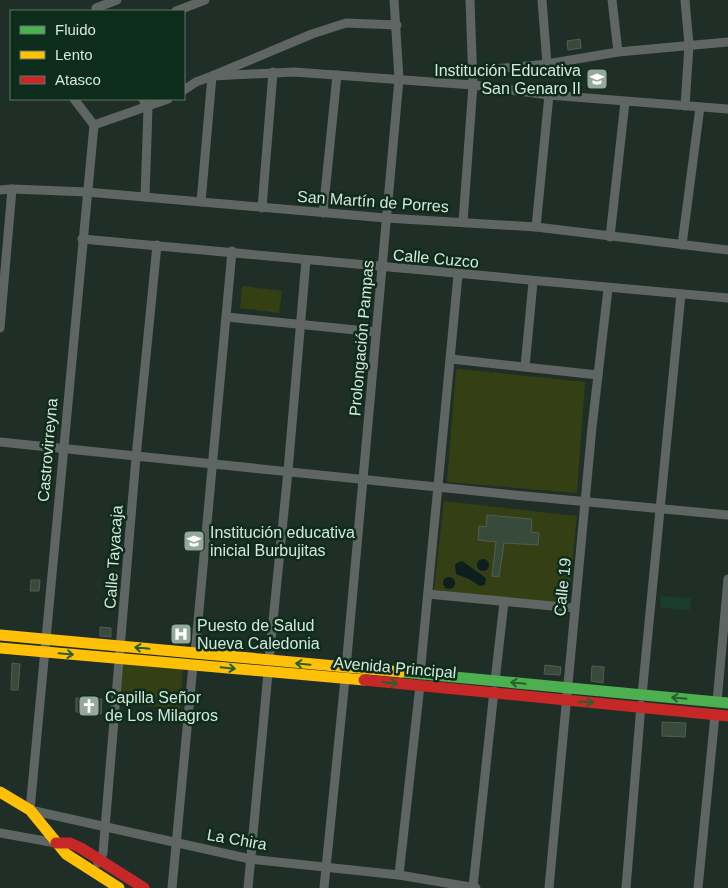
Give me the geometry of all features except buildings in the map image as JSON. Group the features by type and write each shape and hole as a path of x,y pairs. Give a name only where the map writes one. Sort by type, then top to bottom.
{"street":[{"path":"96,8 117,0"},
{"path":"179,10 205,0"},
{"name":"Prolongación Pampas","path":"324,888 346,674 399,79 394,0"},
{"path":"463,222 473,85 470,0"},
{"path":"542,0 547,64"},
{"path":"612,0 618,52"},
{"path":"685,0 689,45 685,106"},
{"path":"185,89 196,82 346,22 397,25"},
{"path":"473,71 547,64 618,52 728,42"},
{"path":"212,76 273,72 337,74 473,85 549,95 700,106 728,110"},
{"path":"262,208 273,72"},
{"path":"323,213 337,74"},
{"path":"201,202 212,76"},
{"path":"536,227 549,95"},
{"path":"75,100 94,125 148,108 166,100"},
{"path":"144,100 148,108 145,197"},
{"path":"610,237 626,102"},
{"path":"682,245 700,106"},
{"name":"Castrovirreyna","path":"30,810 62,447 94,125"},
{"path":"0,328 13,189"},
{"name":"San Martín de Porres","path":"0,190 87,192 386,218 536,227 728,250"},
{"name":"Calle Cuzco","path":"82,239 232,251 382,268 608,289 728,298"},
{"name":"Calle Tayacaja","path":"94,871 101,858 105,828 136,457 157,245"},
{"path":"172,888 232,251"},
{"path":"248,888 306,260"},
{"path":"400,875 458,275"},
{"path":"525,368 533,282"},
{"name":"Calle 19","path":"549,888 568,700 574,608 608,289"},
{"path":"626,888 681,294"},
{"path":"227,317 376,332"},
{"path":"450,359 598,375"},
{"path":"0,442 728,515"},
{"path":"723,702 728,580"},
{"path":"428,594 574,608"},
{"path":"474,888 504,602"},
{"name":"Avenida Principal","path":"0,635 121,646 194,659 269,667 495,686 569,688 728,716"},
{"name":"Avenida Principal","path":"0,648 119,658 194,659"},
{"name":"Avenida Principal","path":"495,686 568,700 723,702"},
{"path":"698,888 715,715"},
{"name":"La Chira","path":"0,792 30,810 250,859 400,875 474,888"},
{"path":"30,810 66,854 119,888"},
{"path":"0,832 56,843 70,843 101,858 144,888"}],"shaded area":[{"path":"242,286 282,291 279,313 240,308"},
{"path":"458,369 585,382 577,493 447,482 456,371"},
{"path":"444,501 577,516 568,605 434,590"},
{"path":"481,559 485,559 489,565 485,571 481,571 477,567 477,563"},
{"path":"462,561 486,578 485,585 480,586 456,574 455,564"},
{"path":"447,577 451,577 455,583 451,589 447,589 443,585 443,581"},
{"path":"661,596 691,598 690,610 660,608"},
{"path":"121,663 183,668 180,709 118,703"}],"traffic: fast":[{"path":"401,672 728,703"}],"traffic: slow":[{"path":"0,635 401,672"},
{"path":"0,648 364,680"},
{"path":"0,792 30,810 66,854 119,888"}],"traffic: jam":[{"path":"364,680 728,716"},
{"path":"56,843 70,843 81,848 144,888"}],"place":[{"name":"Institución Educativa San Genaro II","path":"597,79"},
{"name":"Institución educativa inicial Burbujitas","path":"194,541"},
{"name":"Puesto de Salud Nueva Caledonia","path":"181,634"},
{"name":"Capilla Señor de Los Milagros","path":"89,706"}]}
